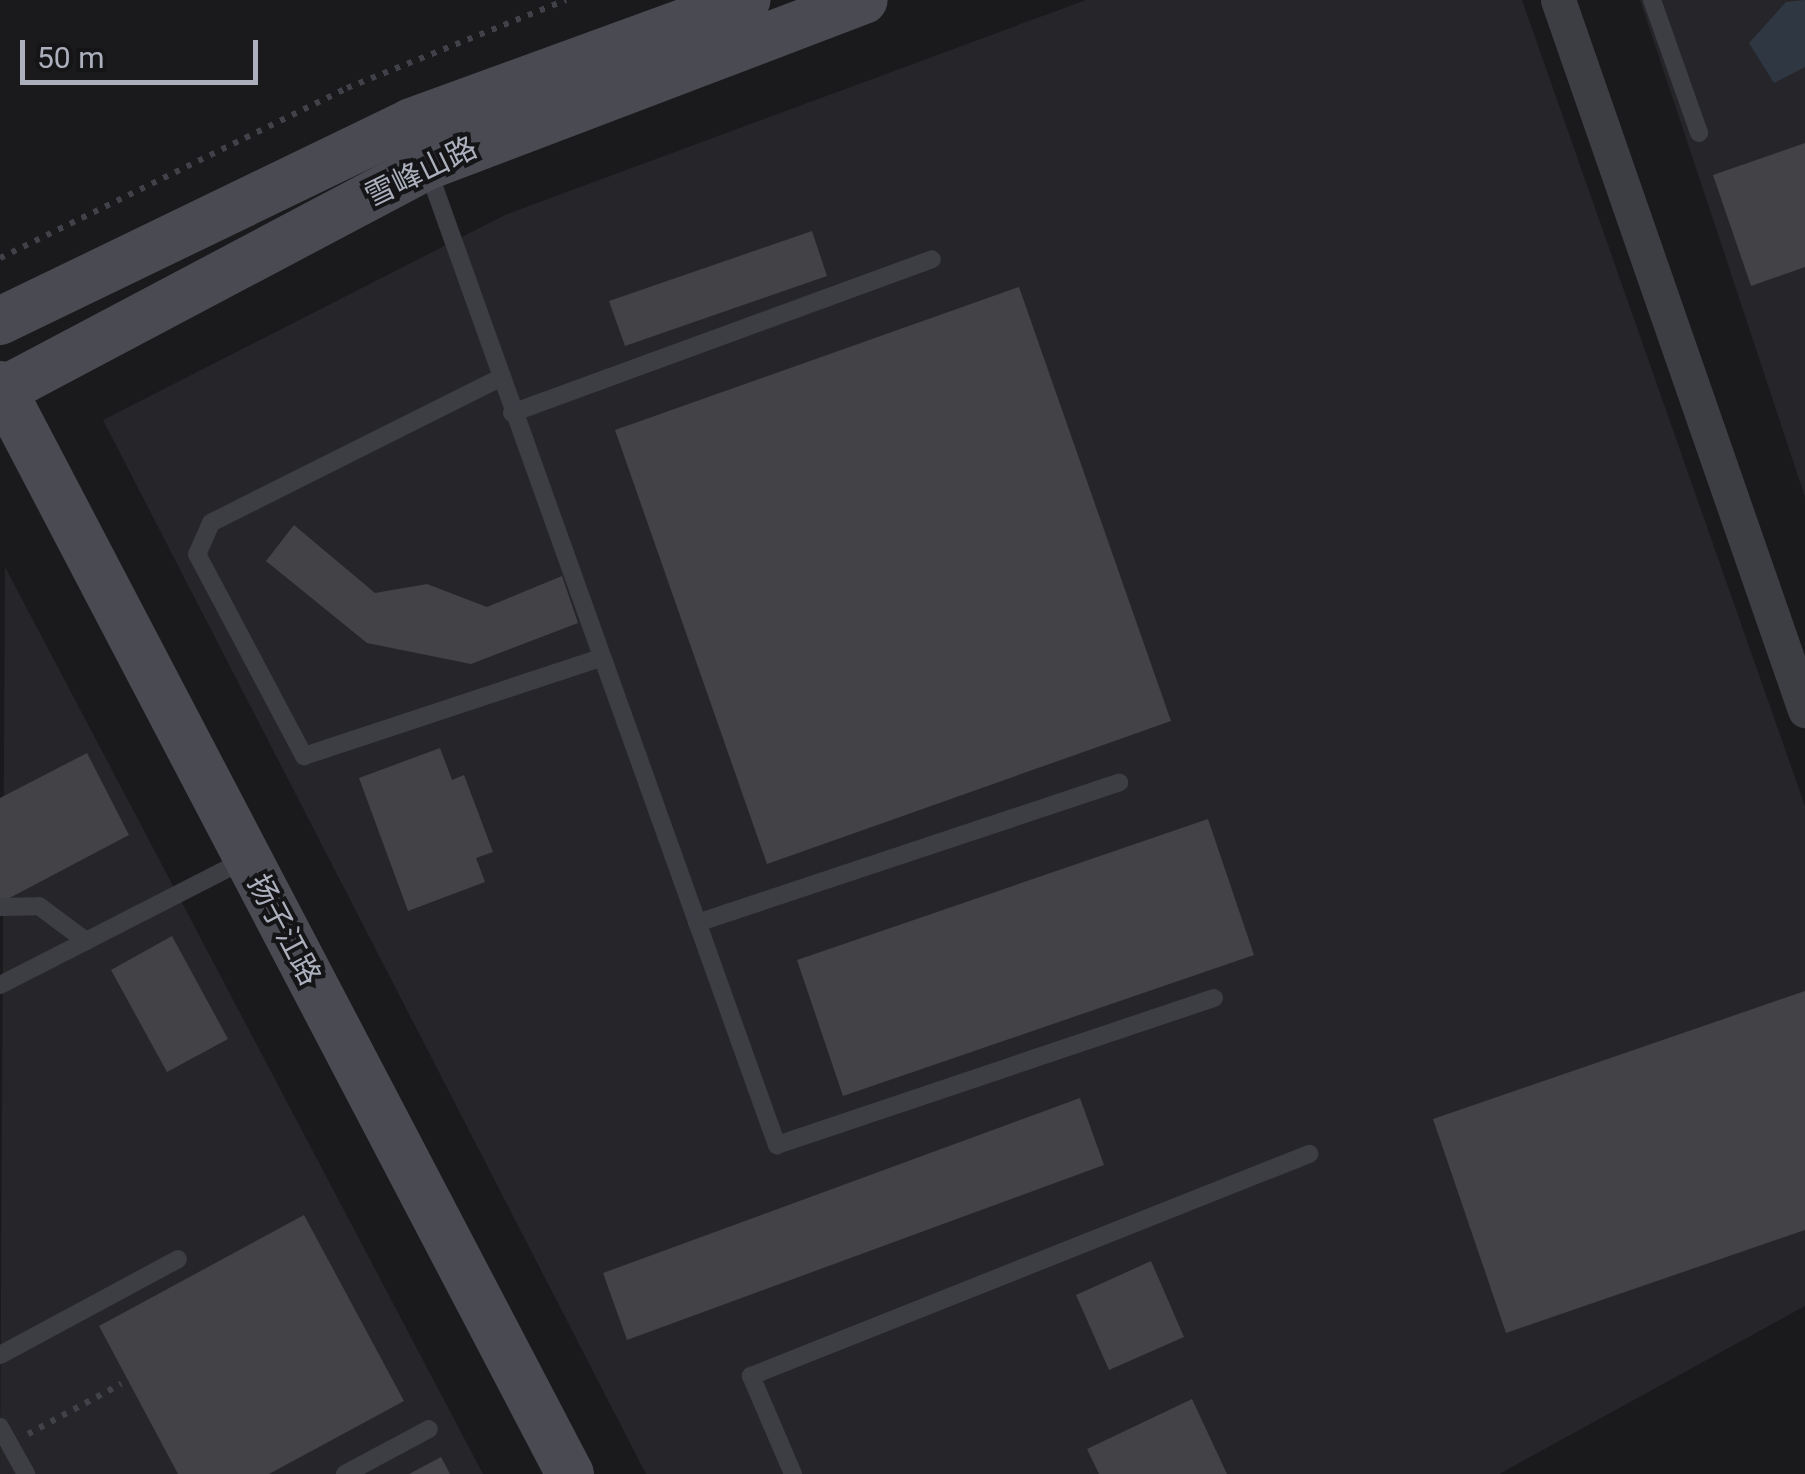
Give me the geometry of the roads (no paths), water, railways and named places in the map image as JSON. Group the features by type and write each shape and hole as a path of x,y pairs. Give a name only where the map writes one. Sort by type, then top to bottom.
{"main road":[{"name":"雪峰山路","path":"0,321 419,144 746,0"},
{"name":"雪峰山路","path":"1,389 419,144 863,0"},
{"name":"扬子江路","path":"1,389 570,1474"}],"street":[{"path":"1568,3 1805,710"}],"lane":[{"path":"1652,0 1699,133"},
{"path":"419,144 512,414 778,1145 1214,998"},
{"path":"512,414 932,259"},
{"path":"500,378 211,523 198,554 304,756 601,658"},
{"path":"697,923 1119,783"},
{"path":"0,984 246,859"},
{"path":"0,907 39,906 86,942"},
{"path":"793,1474 751,1376 1309,1154"},
{"path":"0,1355 178,1259"},
{"path":"0,1426 26,1474"},
{"path":"345,1474 430,1429"}]}
